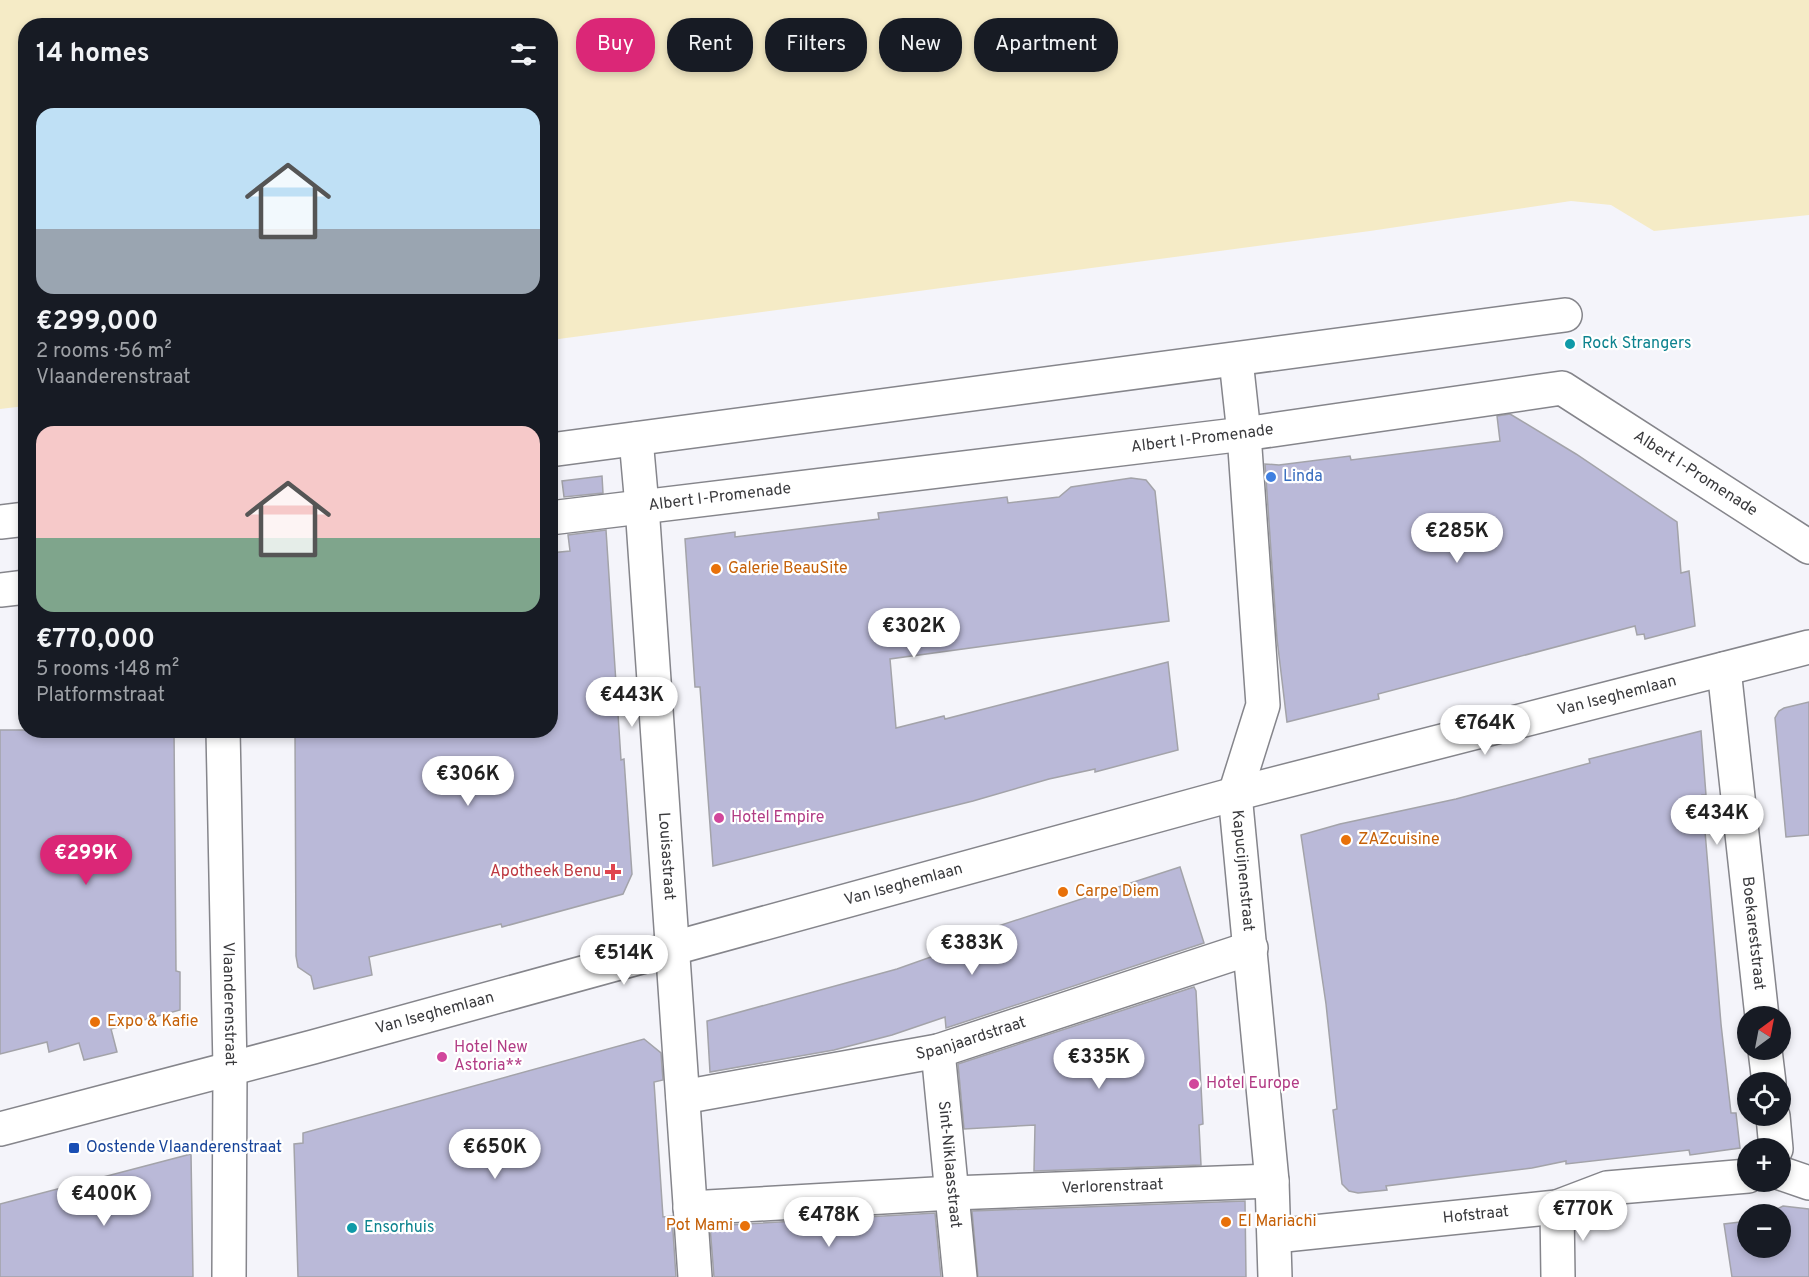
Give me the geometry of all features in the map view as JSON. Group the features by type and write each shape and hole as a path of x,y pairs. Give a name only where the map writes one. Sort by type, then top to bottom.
{"street":[{"path":"558,449 1565,315"},
{"name":"Kapucijnenstraat","path":"1236,360 1244,434 1263,705 1234,794 1251,948 1272,1181 1275,1277"},
{"name":"Albert I-Promenade","path":"558,517 1244,434 1562,388 1809,547"},
{"name":"Louisastraat","path":"636,439 695,1277"},
{"path":"0,522 18,520"},
{"path":"0,590 18,588"},
{"name":"Van Iseghemlaan","path":"0,1129 1234,794 1809,647"},
{"name":"Boekareststraat","path":"1724,669 1761,1006"},
{"name":"Vlaanderenstraat","path":"224,738 230,1068 229,1277"},
{"name":"Spanjaardstraat","path":"683,1097 938,1051 1251,948"},
{"name":"Sint-Niklaasstraat","path":"938,1051 960,1277"},
{"name":"Hofstraat","path":"1275,1236 1557,1207 1607,1188 1737,1177"},
{"path":"1791,1177 1809,1183"},
{"name":"Verlorenstraat","path":"690,1208 952,1193 1272,1181"},
{"path":"1557,1207 1558,1277"}],"sand":[{"path":"0,0 1809,0 1809,215 1654,231 1611,205 1571,201 1370,231 558,339 558,18 18,18 18,407 0,409"}],"building":[{"path":"1510,414 1576,454 1677,522 1681,573 1689,571 1695,626 1645,639 1644,634 1637,635 1635,626 1378,694 1379,699 1287,722 1277,639 1265,464 1279,465 1350,456 1351,460 1500,441 1497,416"},
{"path":"602,476 603,493 564,497 562,481"},
{"path":"1131,478 1146,480 1155,491 1169,621 890,659 896,728 944,716 945,719 1168,662 1178,750 1095,772 1095,769 1049,779 973,801 713,866 700,687 695,687 685,539 735,532 735,537 879,519 878,513 1007,497 1008,503 1059,497 1071,487"},
{"path":"606,530 621,760 624,759 632,874 623,894 502,927 501,924 369,957 372,975 314,989 311,976 298,967 296,956 295,738 558,738 558,552 570,551 568,535"},
{"path":"1809,702 1809,835 1786,837 1775,718 1784,708"},
{"path":"0,730 18,730 18,738 174,738 176,971 180,972 180,1010 111,1029 117,1052 84,1060 79,1043 49,1052 47,1042 0,1054"},
{"path":"1701,731 1706,795 1702,795 1721,1024 1731,1113 1736,1113 1739,1138 1737,1138 1737,1148 1690,1155 1689,1150 1566,1164 1566,1161 1532,1168 1386,1186 1387,1190 1358,1193 1349,1191 1342,1184 1333,1110 1337,1109 1326,1004 1301,835 1340,824 1456,799 1590,763 1589,759"},
{"path":"1180,867 1204,943 946,1028 945,1017 892,1035 834,1050 710,1072 707,1021 897,969 993,935 995,927"},
{"path":"1194,987 1203,1124 1199,1125 1201,1165 1034,1171 1035,1125 964,1129 958,1064"},
{"path":"644,1039 661,1053 663,1080 654,1082 663,1217 672,1216 676,1277 298,1277 294,1144 303,1143 303,1133"},
{"path":"191,1154 193,1277 0,1277 0,1204"},
{"path":"1245,1201 1246,1277 978,1277 972,1211"},
{"path":"1791,1207 1809,1209 1809,1277 1732,1277 1724,1224 1737,1222 1737,1258 1791,1258"},
{"path":"935,1213 941,1277 714,1277 710,1226"}],"place":[{"name":"Rock Strangers","path":"1570,344"},
{"name":"Linda","path":"1271,477"},
{"name":"Galerie BeauSite","path":"716,569"},
{"name":"Hotel Empire","path":"719,818"},
{"name":"ZAZcuisine","path":"1346,840"},
{"name":"Apotheek Benu","path":"613,872"},
{"name":"Carpe Diem","path":"1063,892"},
{"name":"Expo & Kafie","path":"95,1022"},
{"name":"Hotel New Astoria**","path":"442,1057"},
{"name":"Hotel Europe","path":"1194,1084"},
{"name":"Oostende Vlaanderenstraat","path":"74,1148"},
{"name":"El Mariachi","path":"1226,1222"},
{"name":"Pot Mami","path":"745,1226"},
{"name":"Ensorhuis","path":"352,1228"}]}
